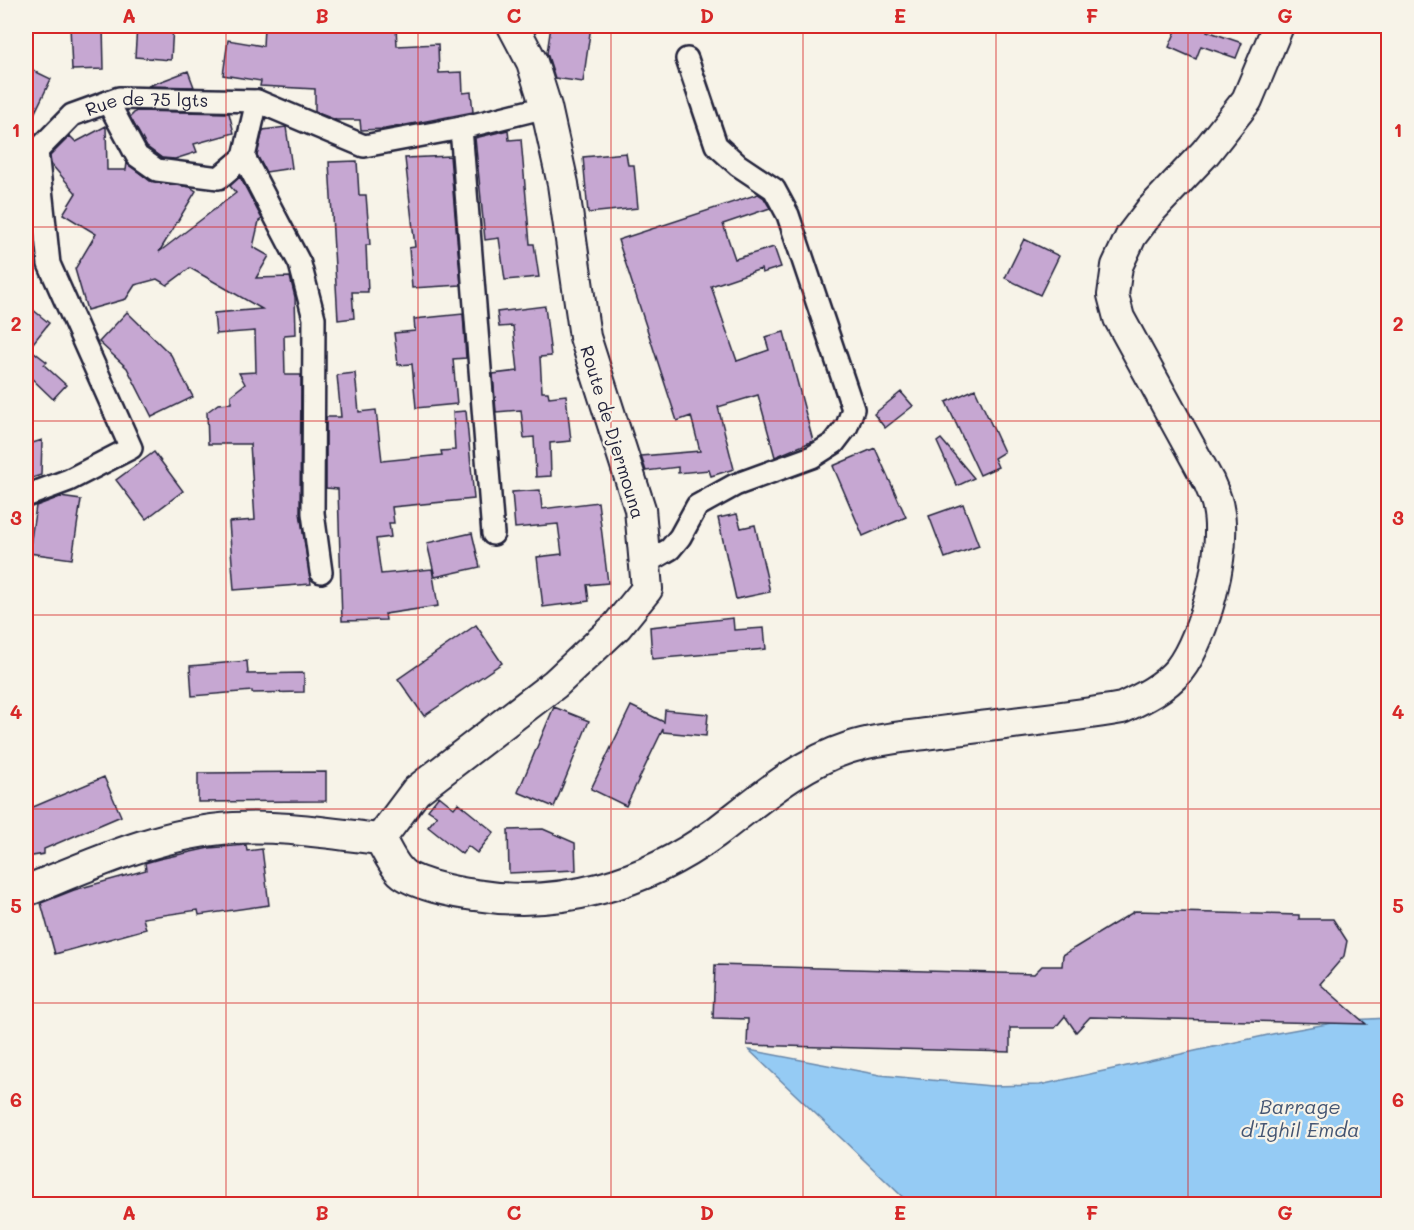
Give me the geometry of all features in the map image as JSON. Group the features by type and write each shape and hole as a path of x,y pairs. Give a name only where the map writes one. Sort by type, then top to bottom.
{"main road":[{"name":"Route de Djermouna","path":"380,839 416,791 555,684 617,626 646,589 640,509 585,337 563,184 546,107 532,62 513,26"},
{"path":"26,891 146,843 233,828 274,828 380,839 400,873 442,890 504,900 551,900 608,888 667,863 713,834 771,790 816,762 848,748 899,738 1122,708 1151,695 1179,669 1195,640 1215,578 1220,544 1218,508 1209,482 1119,318 1113,295 1117,266 1131,236 1150,211 1205,153 1247,100 1278,26"}],"street":[{"path":"644,564 670,549 680,537 697,506 735,485 812,457 834,443 847,426 853,409 788,215 774,189 738,165 716,145 687,58"},
{"name":"Rue de 75 lgts","path":"26,496 69,480 131,448 49,264 38,152 72,115 119,98 257,101 364,146 461,128 546,107"},
{"path":"108,102 137,156 157,170 219,178 244,157 257,101"},
{"path":"461,128 493,534"},
{"path":"244,157 300,264 314,318 314,513 321,573"}],"water":[{"name":"Barrage d'Ighil Emda","path":"1388,1018 1388,1204 910,1204 749,1050 880,1075 991,1086 1040,1085 1277,1033 1349,1020"}],"building":[{"path":"70,26 103,26 104,69 72,70"},
{"path":"137,26 173,26 171,60 135,57"},
{"path":"308,26 396,26 397,46 438,44 439,73 462,72 463,93 471,92 473,112 385,129 361,130 360,120 336,120 315,112 315,89 260,86 261,81 223,75 228,40 263,46 264,27 308,29"},
{"path":"551,26 591,26 583,82 555,78 547,53"},
{"path":"1178,26 1210,26 1207,31 1242,43 1236,58 1201,46 1196,59 1169,47"},
{"path":"26,67 51,79 26,131"},
{"path":"188,71 194,87 148,86 167,79"},
{"path":"136,111 229,113 234,133 194,144 197,152 175,159 162,158 147,147 130,117"},
{"path":"106,126 107,170 126,170 127,163 150,181 190,187 196,191 159,252 236,193 230,186 240,177 262,219 259,221 253,247 269,256 256,278 290,277 295,297 296,334 284,335 285,375 301,375 300,513 311,584 234,590 229,522 255,520 250,444 208,444 207,412 218,404 231,403 231,395 245,384 239,373 256,372 255,331 216,334 214,313 262,309 190,268 167,285 157,279 135,285 126,299 87,310 75,269 96,234 63,214 76,193 51,164 50,156 70,136 76,142"},
{"path":"286,127 292,168 266,172 257,155 263,130"},
{"path":"508,130 509,140 521,139 530,244 534,244 539,277 505,280 499,238 485,240 475,138"},
{"path":"626,153 628,165 634,165 638,208 588,213 583,157"},
{"path":"450,156 461,285 412,288 409,248 415,247 405,158"},
{"path":"357,161 359,195 366,195 370,245 366,245 368,292 352,292 354,318 338,320 329,162"},
{"path":"758,194 764,198 770,208 723,224 735,259 774,247 781,267 762,273 761,269 711,286 737,361 769,350 765,337 784,332 813,441 775,457 758,395 718,407 734,469 711,476 709,470 678,473 678,467 646,471 641,456 700,451 691,416 677,421 618,240"},
{"path":"1024,239 1059,256 1040,295 1005,278"},
{"path":"26,304 49,323 29,348 47,362 44,365 66,385 53,399 26,373"},
{"path":"545,306 551,356 540,357 542,392 548,392 549,397 566,395 571,441 550,443 551,476 536,477 534,437 524,438 521,410 496,412 493,374 518,371 513,326 499,327 497,312"},
{"path":"127,312 171,355 193,397 152,417 127,368 99,342"},
{"path":"463,314 466,358 453,359 457,404 416,408 412,364 398,365 394,333 415,331 414,319"},
{"path":"355,373 359,412 376,410 382,461 442,455 441,451 455,450 453,412 466,411 474,499 392,507 394,523 389,523 391,537 376,539 381,574 432,569 438,606 385,614 386,620 342,621 338,489 326,488 326,417 341,417 337,375"},
{"path":"975,389 1004,452 994,458 998,467 980,475 946,402"},
{"path":"901,392 913,406 885,428 874,414"},
{"path":"941,439 974,478 957,486 937,442"},
{"path":"42,440 41,475 26,480 26,445"},
{"path":"875,448 906,517 863,536 833,466"},
{"path":"154,452 183,491 146,519 116,480"},
{"path":"540,490 542,509 598,502 608,583 587,585 589,601 543,607 537,557 562,554 558,524 515,528 512,492"},
{"path":"60,497 81,500 72,559 29,553 36,506"},
{"path":"963,504 979,546 945,558 929,516"},
{"path":"737,514 741,528 755,525 770,592 736,599 718,518"},
{"path":"472,533 480,567 435,577 427,543"},
{"path":"733,618 734,630 764,628 766,649 652,659 650,627"},
{"path":"476,625 502,663 424,716 398,679"},
{"path":"247,661 248,674 304,673 304,692 252,693 252,691 192,696 190,666"},
{"path":"631,706 664,722 665,710 708,714 706,736 663,732 663,729 626,806 591,789"},
{"path":"554,707 589,721 554,807 518,792"},
{"path":"326,772 326,801 198,802 198,773"},
{"path":"104,777 121,816 44,849 44,854 26,857 26,810"},
{"path":"439,796 454,808 458,803 494,832 477,853 468,846 462,854 428,827 437,816 428,810"},
{"path":"543,829 575,843 576,870 509,873 508,830"},
{"path":"246,845 247,851 262,849 269,905 199,915 198,910 143,918 146,929 55,954 41,903 74,890 146,870 145,863 159,859 209,848"},
{"path":"1135,911 1299,915 1299,919 1333,919 1347,941 1344,956 1320,984 1366,1024 1090,1017 1076,1032 1065,1016 1055,1028 1010,1028 1010,1052 747,1045 748,1019 713,1018 715,965 1034,974 1042,966 1062,966 1063,955"}]}
